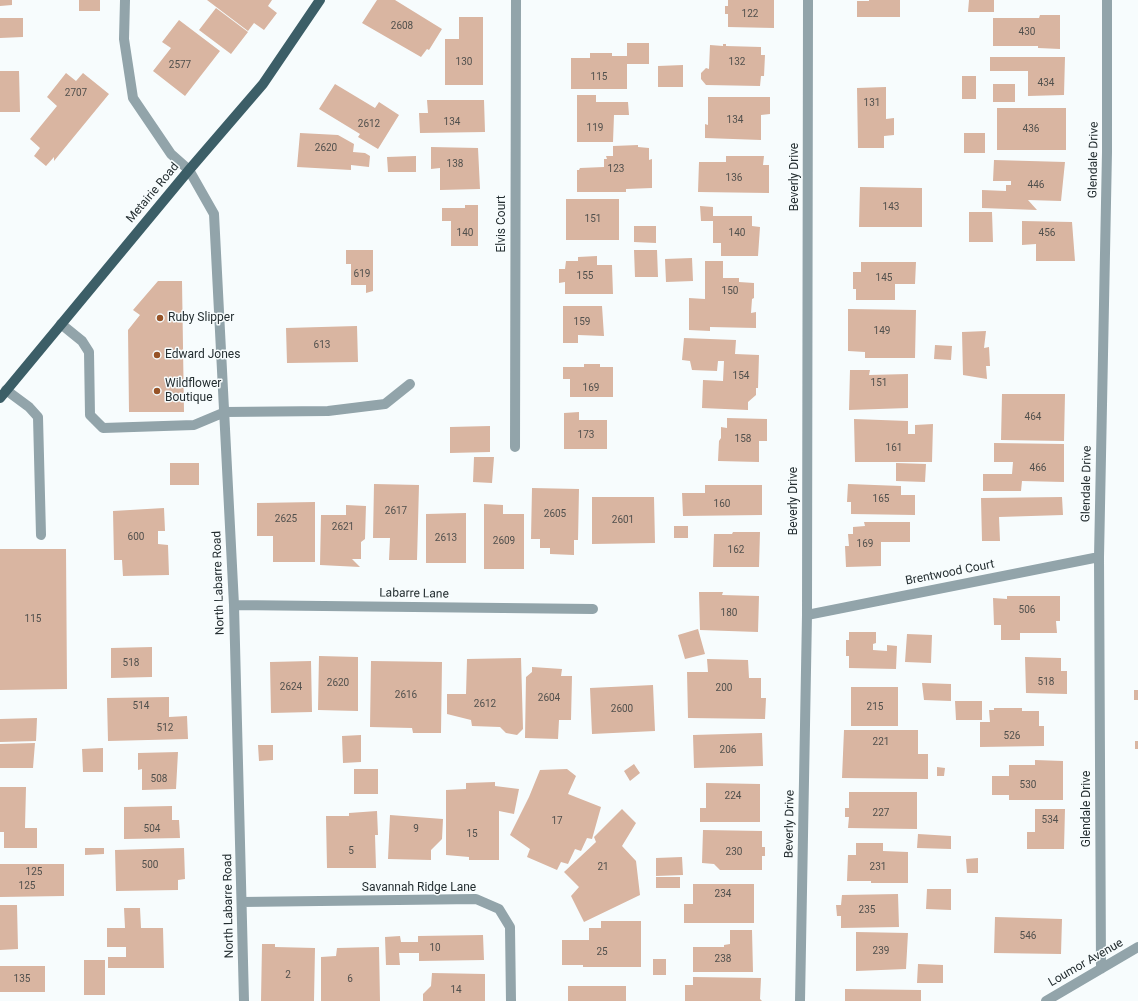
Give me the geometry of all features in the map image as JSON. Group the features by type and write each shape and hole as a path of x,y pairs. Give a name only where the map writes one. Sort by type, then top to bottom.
{"main road":[{"name":"Metairie Road","path":"3,394 189,170 263,84 320,0"}],"street":[{"name":"North Labarre Road","path":"125,0 124,39 133,98 171,154 189,170 214,214 234,605 244,1001"},
{"name":"Elvis Court","path":"515,447 516,0"},
{"name":"Beverly Drive","path":"800,1001 807,615 808,0"},
{"name":"Glendale Drive","path":"1101,969 1099,557 1107,152 1107,0"},
{"path":"61,324 82,341 89,352 90,415 103,428 194,425 224,412 328,411 385,404 410,384"},
{"path":"3,394 29,407 38,417 41,535"},
{"name":"Brentwood Court","path":"807,615 1099,557"},
{"name":"Labarre Lane","path":"234,605 593,609"},
{"name":"Savannah Ridge Lane","path":"242,902 476,899 499,908 510,927 511,1001"},
{"name":"Loumor Avenue","path":"1046,1001 1138,947"}],"building":[{"path":"0,0 12,0 12,5 0,6"},
{"path":"79,0 100,0 100,11 79,11"},
{"path":"207,0 272,0 268,6 277,13 264,30 254,23 248,31"},
{"path":"377,0 395,0 442,29 429,50 427,49 421,57 362,23"},
{"path":"728,0 774,0 774,28 728,27 728,14 725,14 725,6 728,6"},
{"path":"900,0 900,17 857,17 857,1"},
{"path":"969,0 994,0 994,12 968,12"},
{"path":"216,8 248,32 231,54 199,30"},
{"path":"1040,15 1060,15 1060,49 1038,48 1038,46 993,46 993,18 1039,18"},
{"path":"459,17 483,17 483,85 445,85 445,39 459,39"},
{"path":"0,18 23,18 23,37 0,38"},
{"path":"179,20 220,51 185,96 153,71 171,48 162,42"},
{"path":"627,43 649,43 649,64 627,64 627,89 571,89 571,58 590,58 590,53 612,53 612,56 627,56"},
{"path":"723,44 726,44 726,46 761,47 761,55 765,55 764,76 761,76 760,86 706,85 701,79 701,73 706,68 709,69 710,45 723,46"},
{"path":"990,57 1065,57 1064,95 1028,96 1028,71 990,71"},
{"path":"683,65 683,87 658,87 658,66"},
{"path":"0,71 19,71 20,112 0,112"},
{"path":"66,73 76,81 83,73 109,94 54,161 54,157 46,166 34,156 40,148 30,139 57,106 47,97"},
{"path":"962,76 976,76 976,99 962,99"},
{"path":"335,84 375,108 379,102 399,115 378,149 358,137 360,134 319,109"},
{"path":"993,84 1015,84 1015,102 993,102"},
{"path":"886,87 886,119 894,118 894,135 884,136 884,148 858,148 857,88"},
{"path":"577,95 596,95 596,102 628,102 629,115 614,115 613,142 577,142"},
{"path":"708,97 770,97 770,114 761,115 761,140 705,138 705,124 708,125"},
{"path":"427,100 484,100 485,132 420,133 419,113 428,113"},
{"path":"997,108 1066,108 1066,150 997,150"},
{"path":"300,133 338,135 354,144 353,152 365,153 370,156 369,167 351,165 351,170 297,167"},
{"path":"964,133 985,133 985,153 964,153"},
{"path":"638,145 638,147 649,148 649,160 652,159 652,188 626,189 626,192 577,192 577,170 580,168 604,167 604,159 607,159 606,156 613,156 613,146"},
{"path":"431,147 478,148 480,189 440,190 440,168 431,169"},
{"path":"416,156 416,172 388,172 387,157"},
{"path":"726,156 764,156 763,165 769,165 769,193 698,192 699,162 726,162"},
{"path":"994,160 1065,162 1061,201 1028,200 1037,210 982,208 982,190 1006,191 1006,185 1011,185 1011,181 993,181"},
{"path":"860,187 922,188 922,227 859,227"},
{"path":"566,199 619,199 619,240 566,240"},
{"path":"465,205 478,205 478,246 451,246 451,221 442,221 442,208 465,208"},
{"path":"700,206 713,207 713,216 752,216 752,226 760,227 758,256 721,256 721,243 713,243 713,221 701,221"},
{"path":"969,212 992,212 993,242 969,242"},
{"path":"1022,221 1072,222 1075,261 1036,261 1036,244 1022,245"},
{"path":"634,226 656,226 656,243 634,242"},
{"path":"346,250 373,250 373,291 366,293 366,285 351,285 351,264 346,264"},
{"path":"634,250 657,250 658,277 635,277"},
{"path":"597,256 597,265 612,265 613,294 565,294 565,282 559,283 559,269 565,269 566,261 578,261 578,257"},
{"path":"692,258 693,281 666,282 665,259"},
{"path":"705,261 723,261 723,278 739,278 739,282 754,283 754,298 752,299 751,313 756,312 756,328 710,327 710,331 689,330 689,298 705,299"},
{"path":"861,262 916,262 915,284 895,284 895,300 856,300 856,289 853,289 853,272 861,272"},
{"path":"158,281 182,281 184,412 129,412 128,330 140,315 133,310"},
{"path":"563,306 602,306 604,336 578,335 578,343 563,343"},
{"path":"848,309 916,310 915,358 865,358 865,352 848,351"},
{"path":"357,326 358,362 287,363 286,328"},
{"path":"986,331 984,348 989,347 990,366 986,366 987,379 963,375 962,332"},
{"path":"684,338 736,340 735,354 759,355 758,388 756,388 756,395 748,402 748,410 702,408 703,380 723,381 724,361 718,361 717,371 692,370 690,361 682,360"},
{"path":"935,345 952,346 951,360 934,359"},
{"path":"584,364 600,364 600,367 613,367 613,397 570,397 570,379 563,379 563,367 584,367"},
{"path":"850,370 870,370 869,375 908,374 908,408 849,410"},
{"path":"1002,394 1065,394 1064,441 1001,440"},
{"path":"579,412 579,420 607,420 607,449 564,449 564,413"},
{"path":"727,418 767,419 767,441 759,441 759,462 718,461 721,427 727,428"},
{"path":"854,419 908,421 908,434 915,434 915,425 933,424 932,462 855,462"},
{"path":"490,426 490,452 450,453 450,427"},
{"path":"994,443 1064,444 1064,482 1022,481 1021,491 983,491 983,474 1012,474 1013,462 994,462"},
{"path":"474,457 494,457 492,483 473,482"},
{"path":"170,463 199,463 199,485 170,485"},
{"path":"896,463 926,464 925,482 896,481"},
{"path":"374,484 419,485 417,560 389,560 390,538 373,538"},
{"path":"848,484 901,486 901,495 915,495 915,515 851,514 851,502 847,502"},
{"path":"705,485 762,485 762,515 683,516 682,493 705,493"},
{"path":"532,488 579,489 578,540 574,540 574,555 550,554 550,548 540,548 540,539 531,539"},
{"path":"592,497 654,497 655,543 592,544"},
{"path":"1062,497 1063,515 999,517 1000,541 982,541 981,498"},
{"path":"315,502 315,562 273,562 273,536 257,536 257,503"},
{"path":"484,504 503,505 503,514 524,514 524,569 484,569"},
{"path":"346,505 366,506 365,539 361,542 361,559 352,559 360,567 320,565 321,515 346,515"},
{"path":"164,508 165,531 158,531 158,544 168,545 169,575 123,576 122,560 114,560 113,511"},
{"path":"466,513 466,563 426,563 426,514"},
{"path":"864,522 910,522 910,542 881,542 881,566 846,567 845,546 849,546 848,534 853,534 853,527 865,526"},
{"path":"674,526 688,526 688,538 674,538"},
{"path":"733,532 760,532 759,567 713,567 714,534 732,534"},
{"path":"0,549 66,549 67,689 0,690"},
{"path":"699,592 723,592 722,595 759,596 758,632 700,630"},
{"path":"1007,596 1060,596 1060,621 1056,621 1057,633 1020,633 1020,640 1001,640 1001,625 994,625 993,598 1007,599"},
{"path":"698,629 705,654 685,659 678,635"},
{"path":"849,632 876,632 876,643 873,644 873,650 887,651 887,645 897,646 896,669 849,668 849,656 846,656 846,640 849,640"},
{"path":"907,634 932,635 931,663 905,662"},
{"path":"152,647 152,677 111,678 111,648"},
{"path":"319,656 358,657 358,711 318,710"},
{"path":"1025,657 1061,658 1061,671 1067,671 1067,694 1026,693"},
{"path":"521,658 523,729 517,735 506,733 500,727 472,726 471,720 447,714 447,694 466,694 467,659"},
{"path":"707,659 748,660 749,678 761,678 761,698 766,698 765,719 688,718 687,672 708,672"},
{"path":"311,661 312,712 271,713 270,662"},
{"path":"371,661 442,662 441,733 413,733 412,728 370,727"},
{"path":"532,667 562,669 561,676 572,676 571,720 559,720 558,739 525,738 526,677 532,672"},
{"path":"922,683 951,684 951,701 924,700"},
{"path":"653,685 655,731 592,734 590,688"},
{"path":"851,687 898,687 898,726 851,726"},
{"path":"1134,690 1138,690 1138,700 1134,700"},
{"path":"169,697 169,717 187,716 188,739 108,741 107,698"},
{"path":"955,701 982,701 982,720 956,720"},
{"path":"994,708 1022,708 1022,711 1039,711 1039,726 1044,726 1044,746 980,747 980,722 990,722 989,710 994,710"},
{"path":"37,718 36,741 0,742 0,719"},
{"path":"844,730 918,730 918,754 928,754 928,779 842,778"},
{"path":"762,733 763,766 694,768 693,735"},
{"path":"361,735 361,762 343,763 342,736"},
{"path":"1135,741 1138,741 1138,749 1135,749"},
{"path":"35,743 33,768 0,768 0,744"},
{"path":"258,745 273,745 273,760 259,761"},
{"path":"103,748 103,772 83,772 82,749"},
{"path":"178,752 176,789 142,790 142,769 138,770 138,753"},
{"path":"1035,760 1063,761 1063,800 1009,800 1009,795 992,795 992,776 1009,776 1009,765 1035,765"},
{"path":"634,764 640,773 630,781 624,771"},
{"path":"937,767 945,768 944,776 937,776"},
{"path":"354,769 378,769 378,794 354,794"},
{"path":"567,769 576,776 568,794 601,807 592,839 587,838 581,851 575,849 568,864 561,862 557,870 527,857 530,849 510,835 529,797 540,770"},
{"path":"495,782 495,786 519,789 514,814 499,811 499,860 469,860 469,857 446,855 446,790 466,789 466,783"},
{"path":"706,783 760,784 760,822 700,822 700,808 706,808"},
{"path":"0,787 26,787 25,828 37,828 37,848 4,848 4,832 0,832"},
{"path":"849,792 917,792 917,829 848,828 849,817 845,817 845,808 849,808"},
{"path":"172,806 172,820 179,820 180,838 124,839 124,807"},
{"path":"622,809 636,823 622,846 636,861 640,895 584,922 571,896 579,887 564,872 596,842 594,837"},
{"path":"1035,809 1065,809 1064,849 1027,849 1027,832 1035,832"},
{"path":"377,811 378,835 375,835 376,868 327,868 326,816 349,816 349,813"},
{"path":"390,815 443,819 442,839 431,850 431,860 388,859"},
{"path":"703,830 762,831 762,847 765,847 765,856 762,856 762,870 720,870 714,864 702,863"},
{"path":"918,834 951,836 951,849 917,848"},
{"path":"856,843 883,843 883,851 908,852 908,883 871,883 871,881 847,881 848,855 856,855"},
{"path":"85,848 104,848 104,854 85,855"},
{"path":"184,848 185,879 178,880 178,890 116,891 115,850"},
{"path":"682,857 683,875 656,876 656,858"},
{"path":"978,858 978,873 967,873 966,859"},
{"path":"0,864 64,864 64,896 0,897"},
{"path":"656,877 680,877 680,888 656,888"},
{"path":"693,884 754,884 754,923 684,923 684,904 693,904"},
{"path":"927,889 951,889 951,910 926,909"},
{"path":"898,894 899,927 841,928 841,916 837,916 836,905 841,905 842,895"},
{"path":"0,905 17,905 18,949 0,950"},
{"path":"124,908 140,908 141,928 163,928 164,968 108,968 108,957 126,957 126,947 107,947 107,928 125,928"},
{"path":"995,917 1062,919 1061,954 994,953"},
{"path":"601,921 641,921 641,967 583,967 583,965 562,965 562,940 589,940 589,928 601,928"},
{"path":"730,930 752,930 753,972 693,972 693,947 724,947 724,945 730,944"},
{"path":"856,932 908,933 906,969 856,971"},
{"path":"483,935 484,960 419,961 419,953 399,953 400,965 386,965 385,937 400,936 401,942 418,942 418,936"},
{"path":"262,944 275,944 275,947 315,948 314,1001 261,1001"},
{"path":"379,947 380,1001 321,1001 321,957 336,956 337,948"},
{"path":"653,959 666,959 666,975 653,975"},
{"path":"84,960 105,960 105,995 84,995"},
{"path":"918,964 943,965 943,983 917,983"},
{"path":"0,966 45,966 45,992 0,992"},
{"path":"432,973 485,974 485,1001 423,1001 423,994 431,986"},
{"path":"693,977 761,978 760,999 762,1001 685,1001 685,985 693,985"},
{"path":"568,986 626,986 626,1001 568,1001"},
{"path":"845,989 921,990 921,1001 845,1001"}],"place":[{"name":"Ruby Slipper","path":"160,318"},
{"name":"Edward Jones","path":"157,355"},
{"name":"Wildflower Boutique","path":"157,391"}]}
